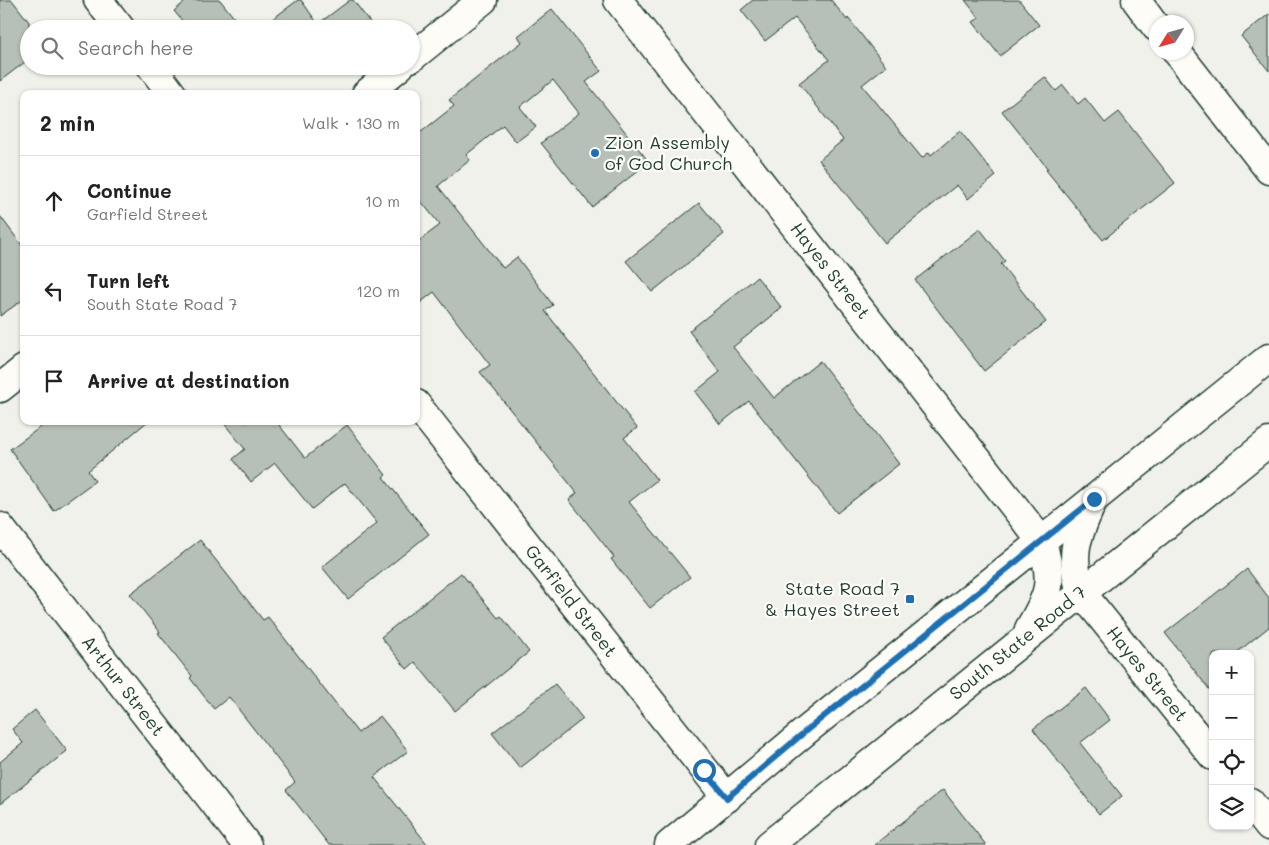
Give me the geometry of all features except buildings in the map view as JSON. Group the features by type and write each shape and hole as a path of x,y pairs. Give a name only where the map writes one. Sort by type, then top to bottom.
{"street":[{"path":"98,0 114,20"},
{"path":"420,51 484,0"},
{"name":"Hayes Street","path":"618,0 1042,542"},
{"path":"1136,0 1149,18"},
{"path":"1183,60 1269,170"},
{"path":"158,75 169,90"},
{"path":"371,90 389,75"},
{"path":"670,845 807,730 1269,358"},
{"path":"0,388 20,372"},
{"name":"Garfield Street","path":"420,409 727,798"},
{"name":"South State Road 7","path":"769,845 1269,442"},
{"path":"1081,592 1075,572 1075,550 1081,527 1094,499"},
{"name":"Arthur Street","path":"0,527 247,845"},
{"path":"1023,639 1041,609 1050,586 1048,562 1042,542"},
{"name":"Hayes Street","path":"1081,592 1209,751"},
{"path":"1254,807 1269,826"}],"place":[{"name":"Zion Assembly of God Church","path":"595,153"},
{"name":"State Road 7 & Hayes Street","path":"910,599"}],"route":[{"path":"704,770 727,798 807,730 1094,499"}]}
